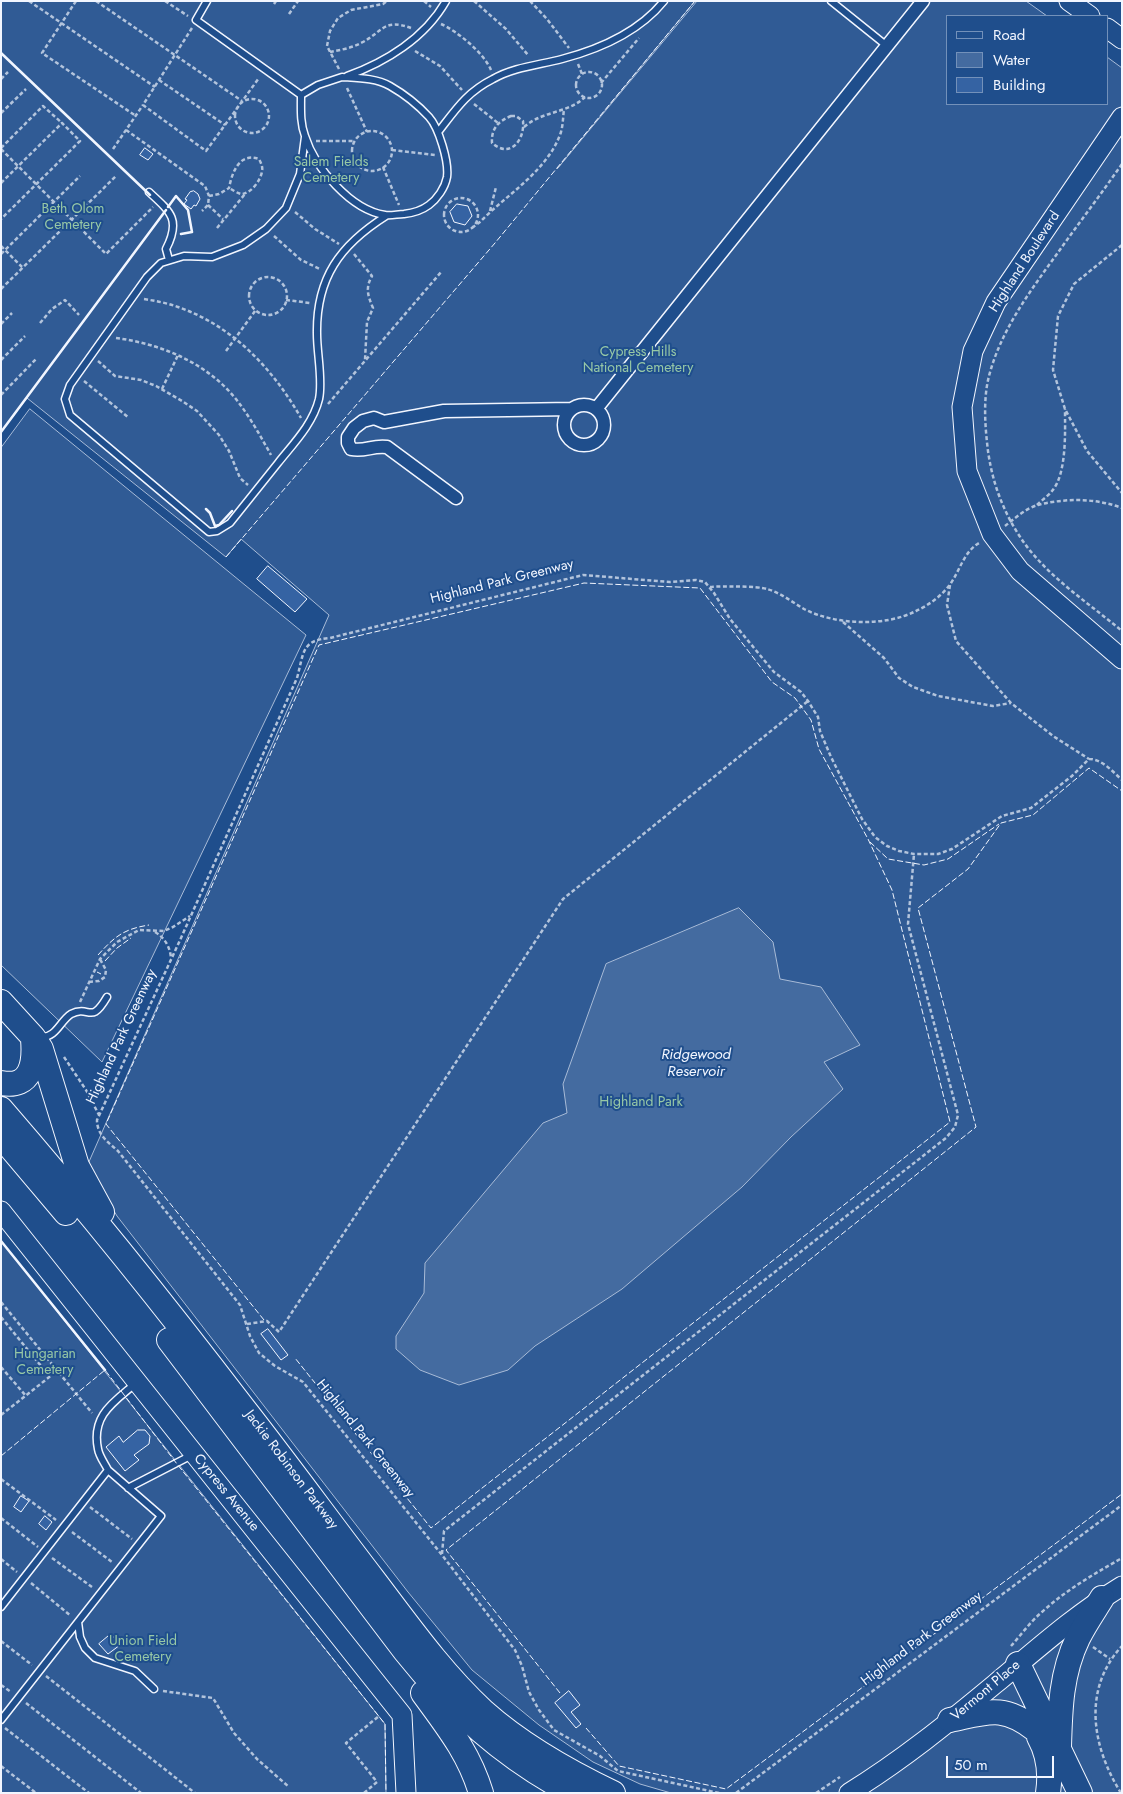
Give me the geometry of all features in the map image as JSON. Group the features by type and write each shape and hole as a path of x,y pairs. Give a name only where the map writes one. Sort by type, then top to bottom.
{"highway":[{"path":"1,1002 33,1037 41,1049 70,1145 83,1180 163,1305"},
{"path":"1,1083 15,1084 29,1073 34,1060 33,1037"},
{"name":"Jackie Robinson Parkway","path":"1,1109 163,1305 448,1676 484,1712 526,1744 569,1771 613,1793"},
{"name":"Jackie Robinson Parkway","path":"1,1136 143,1305 426,1676 474,1727 515,1759 572,1793"},
{"path":"356,1586 401,1663 461,1745 481,1793"},
{"path":"1058,1747 1064,1674 1079,1637 1112,1592"},
{"path":"1011,1662 1049,1762 1050,1782 1048,1793"},
{"path":"1011,1662 1058,1747 1080,1793"},
{"path":"950,1720 996,1712 1015,1716 1036,1730"}],"street":[{"path":"596,409 923,1"},
{"path":"1069,1 1089,15"},
{"path":"1108,29 1122,39"},
{"name":"Highland Boulevard","path":"1122,118 996,302 972,351 962,407 967,471 992,534 1020,571 1122,659"},
{"path":"456,498 387,447 377,446 359,451 352,449 348,443 348,437 354,428 363,421 374,418 384,422 444,411 572,409 584,405 596,409 601,414 604,427 598,440 586,446 573,443 564,433 564,420 572,409"},
{"name":"Cypress Avenue","path":"1,1211 402,1714 406,1793"},
{"name":"Vermont Place","path":"849,1793 892,1765 950,1720 1011,1662 1112,1592"}],"lane":[{"path":"207,1 196,20 301,95"},
{"path":"301,95 318,85 367,69 395,54 420,33 446,1"},
{"path":"439,132 467,96 495,78 599,47 632,30 664,1"},
{"path":"831,1 887,46"},
{"path":"306,139 300,174 286,208 266,229 243,245 212,257 184,256 161,263 147,277 91,355 70,385 65,399 70,415 209,532 218,531 230,523 306,427 319,399 318,304 328,274 346,248 368,228 386,216 415,212 429,205 440,193 447,177 439,132 429,117 409,99 389,85 367,78 342,77"},
{"path":"301,95 301,118 306,139 320,166 340,191 365,208 386,216"},
{"path":"149,192 173,219 174,235 166,249 170,260"},
{"path":"33,1037 45,1038 51,1035 72,1014 93,1013 99,1010 107,997"},
{"path":"1,1720 161,1516 108,1470 98,1451 96,1432 99,1421 106,1409 138,1382"},
{"path":"128,1488 195,1453"},
{"path":"1,1607 108,1470"},
{"path":"78,1622 80,1637 85,1648 95,1658 135,1671 154,1689"}],"path":[{"path":"29,1 155,87"},
{"path":"76,1 42,53 136,116"},
{"path":"96,1 242,101 253,98 264,103 270,113 267,125 259,132 248,133 238,126 235,116 236,110"},
{"path":"113,149 175,56 196,20 165,1"},
{"path":"289,14 298,1"},
{"path":"367,132 330,52 328,46 330,31 338,18 351,10 368,8 387,1"},
{"path":"474,1 506,29 534,65"},
{"path":"530,1 561,35 574,55"},
{"path":"432,20 454,32 478,51 490,65 495,78"},
{"path":"330,52 360,44 385,26 395,24 410,27 420,33"},
{"path":"524,127 533,119 577,105 585,97 597,94 601,83 645,31"},
{"path":"404,46 440,66 458,83 476,106 498,123"},
{"path":"143,105 206,151 265,68"},
{"path":"1,79 8,72"},
{"path":"585,97 576,88 579,76 586,72 594,73 601,83"},
{"path":"159,80 225,125"},
{"path":"1,114 26,89"},
{"path":"1,219 36,184 80,141 43,106 1,148 18,166 36,184 106,254 159,201"},
{"path":"472,228 477,222 476,205 467,198 456,198 447,204 444,215 448,226 458,232 464,232 472,228 542,164 556,143 561,131 564,109"},
{"path":"511,116 516,116 523,120 524,127 521,138 516,144 504,150 492,143 491,136 498,123 511,116"},
{"path":"1,183 62,123"},
{"path":"126,130 205,186 209,196 208,206 202,211"},
{"path":"367,132 382,134 387,138 392,150 388,163 371,171 359,166 352,154 355,141 359,136 367,132"},
{"path":"306,139 355,141"},
{"path":"392,150 444,157"},
{"path":"209,196 219,194 229,188 233,171 238,164 248,158 259,159 263,168 261,178 217,228"},
{"path":"1122,164 1028,293 1004,336 989,376 985,406 991,475 1010,522 1029,549 1058,578 1122,632"},
{"path":"383,167 402,214"},
{"path":"1,254 80,176"},
{"path":"1,289 116,176"},
{"path":"490,213 496,187"},
{"path":"229,188 239,194 246,193"},
{"path":"287,203 315,229 356,255 372,276 367,285 373,308 367,322 365,361"},
{"path":"208,206 224,219"},
{"path":"266,229 301,260 328,274"},
{"path":"1122,244 1074,284 1058,316 1053,370 1065,409 1087,451 1122,493"},
{"path":"1,246 22,267"},
{"path":"133,296 177,307 213,323 235,338 280,384 306,427 323,410 442,271"},
{"path":"272,277 278,280 286,290 286,300 284,307 275,314 263,315 255,311 249,302 248,295 253,283 258,279 272,277"},
{"path":"40,323 52,309 65,300 80,315"},
{"path":"286,300 318,304"},
{"path":"226,351 255,311"},
{"path":"1,324 12,313"},
{"path":"1,360 26,336"},
{"path":"104,337 142,343 178,355 212,377 238,401 276,465"},
{"path":"91,355 115,376 141,380 162,389 182,401 206,420 229,451 240,478 246,484"},
{"path":"162,389 178,355"},
{"path":"1,395 36,359"},
{"path":"77,375 129,418"},
{"path":"1010,522 1036,506 1053,490 1063,463 1066,433 1065,409"},
{"path":"1036,506 1087,500 1108,502 1122,508"},
{"path":"974,546 970,548 961,562 951,584 947,605 956,641 1011,703 1053,736 1089,759 1096,759 1108,766 1122,780"},
{"name":"Highland Park Greenway","path":"710,587 705,582 696,580 670,582 584,574 330,638 316,639 306,646 297,678 171,960 96,1120 97,1128 101,1135 118,1151 240,1305 250,1336 259,1353 275,1366 302,1382 515,1650 522,1666 529,1692 538,1710 554,1730 600,1756 618,1771 719,1793"},
{"path":"951,584 936,599 898,619 841,621 823,617 805,609 780,593 765,588 710,587 730,619 774,672 801,692 808,701 818,716 820,731 831,757 862,819 887,846 914,854 938,854 952,849 1002,816 1030,808 1072,776 1089,759"},
{"path":"841,621 884,658 899,678 913,687 938,696 993,706 1011,703"},
{"path":"246,1324 267,1321 279,1332 563,899 808,701"},
{"path":"442,1556 444,1531 946,1138 955,1127 958,1115 908,924 914,854"},
{"path":"72,1014 82,999 100,959 117,942 139,930 164,931 190,916"},
{"path":"154,931 164,940 169,948 171,960"},
{"path":"89,982 99,982 105,977 106,970 100,959"},
{"path":"61,1052 86,1090 99,1115"},
{"path":"1,1302 99,1421"},
{"path":"1,1317 50,1377"},
{"path":"1,1367 26,1396"},
{"path":"1,1415 57,1371"},
{"path":"1,1479 120,1568"},
{"path":"84,1502 139,1544"},
{"name":"Highland Park Greenway","path":"736,1793 1122,1505"},
{"path":"1,1518 100,1594"},
{"path":"1011,1662 1040,1613 1086,1578 1122,1558"},
{"path":"1,1559 78,1622"},
{"path":"1,1641 195,1793"},
{"path":"1090,1644 1110,1659"},
{"path":"1121,1793 1110,1776 1100,1748 1095,1721 1097,1694 1102,1676 1110,1659 1122,1646"},
{"path":"1,1684 141,1793"},
{"path":"154,1689 213,1698 234,1734 256,1759 290,1787"},
{"path":"364,1793 377,1782 346,1743 379,1716"},
{"path":"1,1725 89,1793"},
{"path":"1,1766 36,1793"},
{"path":"816,1793 846,1774"},
{"path":"741,1789 744,1793"}],"shaded area":[{"name":"Highland Park","path":"1,1 695,1 557,169 697,1 1026,1 1046,15 946,15 946,105 1108,105 1108,58 1122,68 1122,1793 671,1793 640,1784 593,1762 539,1725 472,1670 408,1592 117,1216 88,1164 329,615 241,539 226,557 27,398 1,432"},
{"path":"30,409 306,635 102,1062 1,965 1,448"},
{"name":"Union Field Cemetery","path":"1,1241 385,1724 386,1793 1,1793"}],"water":[{"name":"Ridgewood Reservoir","path":"739,908 773,942 780,979 821,987 860,1045 824,1062 843,1089 791,1137 742,1187 622,1289 535,1346 508,1370 459,1385 420,1370 396,1349 396,1336 424,1293 425,1263 543,1123 567,1113 563,1084 606,964"}],"building":[{"path":"145,148 153,154 148,160 140,155"},
{"path":"194,191 200,199 196,206 194,205 191,209 184,204 190,192"},
{"path":"457,204 468,206 472,216 465,225 454,222 450,212"},
{"path":"268,566 307,599 295,612 257,579"},
{"path":"268,1329 288,1355 281,1360 261,1334"},
{"path":"138,1430 145,1430 150,1436 149,1444 134,1455 139,1460 125,1471 106,1447 119,1436 123,1442"},
{"path":"21,1496 29,1501 21,1512 14,1507"},
{"path":"45,1516 52,1522 46,1530 39,1524"},
{"path":"111,1634 120,1645 108,1654 99,1644"},
{"path":"569,1691 580,1705 571,1712 581,1724 576,1728 555,1703"}],"fence":[{"path":"226,557 495,243 695,1"},
{"path":"264,1320 106,1124 319,645 584,583 700,588 772,682 795,698 811,720 819,749 868,839 892,890 950,1122 431,1528 295,1358"},
{"path":"560,1693 446,1550 976,1127 918,908 968,869 1001,823 1033,815 1089,768 1122,791"},
{"path":"870,842 888,859 924,865 948,859 999,824"},
{"path":"98,955 120,934 149,925"},
{"path":"105,961 117,948 131,938"},
{"path":"97,972 101,974"},
{"path":"1,1456 105,1370 177,1464 385,1724 386,1793"},
{"path":"586,1728 619,1766 726,1789 1122,1494"}],"wall":[{"path":"1,53 150,195"},
{"path":"168,207 176,196 188,210 192,232 181,234"},
{"path":"1,432 166,210"},
{"path":"206,509 210,513 215,526 219,525 232,511"},
{"path":"1,1241 105,1370"}],"park label":[{"name":"Salem Fields Cemetery","path":"331,172"},
{"name":"Beth Olom Cemetery","path":"73,218"},
{"name":"Cypress Hills National Cemetery","path":"638,362"},
{"name":"Hungarian Cemetery","path":"45,1364"}]}
